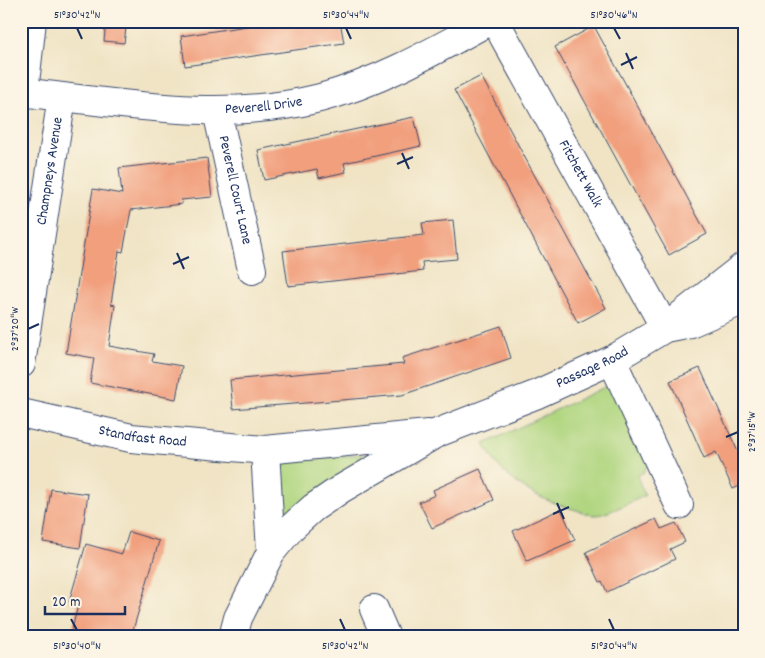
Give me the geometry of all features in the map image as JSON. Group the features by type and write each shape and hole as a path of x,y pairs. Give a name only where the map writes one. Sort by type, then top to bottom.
{"street":[{"path":"23,92 32,21"},
{"name":"Peverell Drive","path":"23,92 217,111 268,107 320,98 404,68 489,21"},
{"name":"Fitchett Walk","path":"495,21 664,328"},
{"name":"Champneys Avenue","path":"21,364 62,97"},
{"name":"Peverell Court Lane","path":"217,111 252,270"},
{"path":"664,328 744,266"},
{"name":"Passage Road","path":"233,637 246,602 271,552 291,528 313,508 437,433 535,395 612,360 664,328 690,324 744,300"},
{"path":"612,360 654,477 679,505"},
{"name":"Standfast Road","path":"21,413 132,438 266,450"},
{"name":"Passage Road","path":"266,450 437,433"},
{"path":"266,450 271,552"},
{"path":"374,609 386,637"}],"green space":[{"path":"613,383 650,460 644,472 637,476 645,496 596,515 559,505 533,494 510,478 491,457 484,444"},
{"path":"383,452 282,519 278,463"}],"building":[{"path":"106,21 127,21 124,43 104,41"},
{"path":"280,21 340,21 344,43 185,66 181,36"},
{"path":"594,26 707,234 669,255 555,47"},
{"path":"481,76 606,308 578,323 454,90"},
{"path":"414,117 421,146 344,163 346,172 319,178 317,169 264,180 258,150"},
{"path":"207,158 212,197 181,200 182,204 131,210 123,252 119,251 111,304 115,305 109,346 154,354 152,361 182,366 176,399 90,383 94,358 66,353 93,189 122,194 119,168"},
{"path":"453,220 457,259 422,262 423,271 288,286 283,251 424,235 422,223"},
{"path":"501,326 511,358 402,395 233,409 230,380 404,364 402,358"},
{"path":"700,368 744,465 744,484 733,489 716,452 704,458 670,381"},
{"path":"480,469 494,500 432,528 419,502 435,495 433,490"},
{"path":"51,489 88,494 80,548 43,542"},
{"path":"561,509 575,540 527,561 513,531"},
{"path":"656,519 661,529 676,523 685,542 670,549 675,559 607,592 602,581 600,582 586,552"},
{"path":"129,532 159,541 131,637 70,637 78,605 69,602 86,544 122,554"}]}
